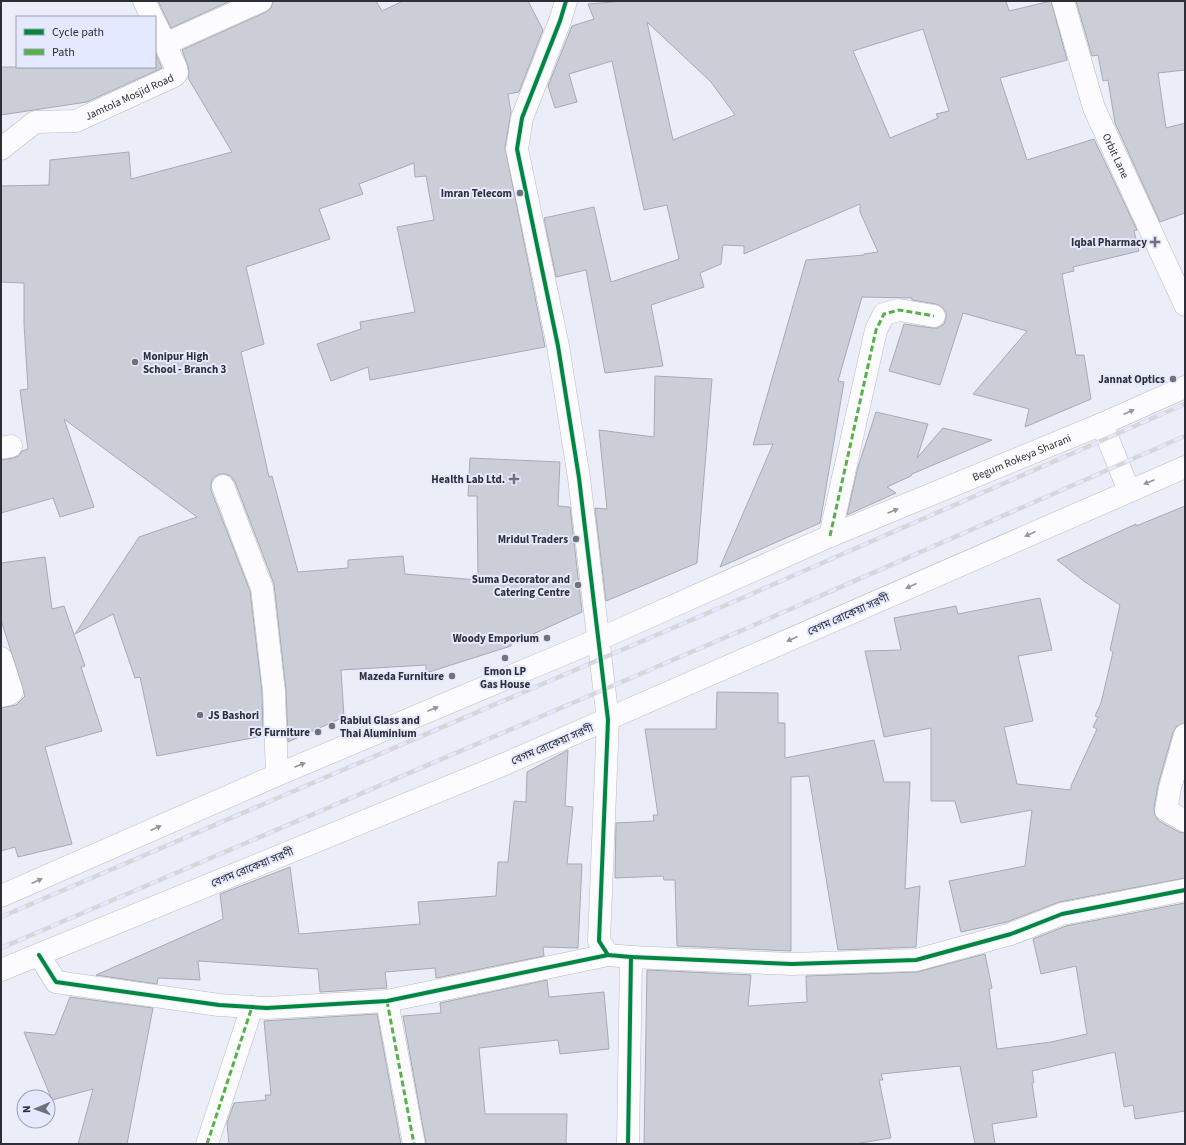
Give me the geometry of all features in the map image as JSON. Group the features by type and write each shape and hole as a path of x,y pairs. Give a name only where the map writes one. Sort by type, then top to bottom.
{"street":[{"path":"144,1 152,16"},
{"path":"156,25 165,44 261,1"},
{"path":"566,1 560,21 522,118 517,149 558,346 578,478 608,720 599,941 608,955"},
{"name":"Orbit Lane","path":"1063,1 1094,108 1185,306"},
{"name":"Jamtola Mosjid Road","path":"1,148 35,122 76,121 174,76 177,73 176,68 165,44"},
{"path":"1,896 277,774 597,640 830,536 876,330 884,314 899,310 934,316"},
{"name":"Begum Rokeya Sharani","path":"830,536 1102,424 1185,387"},
{"path":"1102,424 1128,491"},
{"name":"বেগম রোকেয়া সরণী","path":"1,970 507,763 1185,467"},
{"path":"224,486 262,588 274,691 277,774"},
{"path":"1,658 12,692 1,696"},
{"path":"1185,735 1170,788 1166,810 1185,820"},
{"path":"39,955 56,982 219,1005 267,1008 387,1001 608,955 792,964 916,960 1011,934 1062,914 1185,890"},
{"path":"628,1144 630,957"},
{"path":"387,1001 414,1144"},
{"path":"207,1144 252,1007"}],"building":[{"path":"158,1 230,1 171,28"},
{"path":"273,1 376,1 382,11 403,1 528,1 543,30 519,92 508,94 511,112 505,147 545,347 370,380 368,367 331,381 317,344 361,329 360,322 415,312 397,227 434,220 426,176 415,177 414,163 359,184 363,194 319,209 330,239 246,267 264,344 241,352 269,477 272,476 298,572 348,568 348,560 403,556 405,574 478,580 477,496 468,496 470,458 560,462 558,506 570,507 582,612 511,644 511,646 426,673 426,665 341,670 344,717 288,742 286,690 274,584 235,482 231,476 219,474 213,478 211,490 250,591 262,692 263,736 157,756 140,677 135,678 113,614 75,634 139,537 197,517 64,419 94,507 60,517 53,498 1,513 1,460 19,456 22,451 28,449 20,390 28,389 24,324 24,283 1,282 1,186 49,185 50,160 129,152 131,179 232,152 188,78 188,66 182,50 266,12 271,8"},
{"path":"625,1 1006,1 1009,11 1051,1 1067,60 1000,78 1027,160 1094,139 1137,230 1134,231 1139,251 1073,267 1074,271 1062,274 1076,355 1084,355 1091,399 1025,427 1029,409 973,394 1027,331 963,313 940,385 889,371 904,324 938,328 944,324 946,312 942,307 936,304 912,300 912,298 862,297 838,381 844,382 820,523 720,567 773,444 753,445 806,260 864,255 878,252 860,212 860,204 744,254 744,246 723,245 721,264 700,273 704,287 651,305 663,366 605,373 586,270 556,277 544,218 594,207 611,282 679,259 667,205 644,210 612,61 569,74 577,102 555,108 548,86 572,26 594,19 588,4","holes":["647,22 711,82 735,115 673,140","923,29 949,111 936,114 938,118 890,138 853,51"]},
{"path":"1076,1 1185,1 1185,70 1158,73 1166,128 1185,123 1185,213 1160,222 1115,123 1108,80 1103,81 1098,55 1092,56"},
{"path":"156,54 162,68 87,102 1,115 1,67 156,68"},
{"path":"655,376 712,379 697,563 606,601 595,508 607,509 599,430 654,437"},
{"path":"876,412 928,424 917,458 943,428 992,440 912,474 911,476 887,487 896,493 847,515 858,467"},
{"path":"1185,506 1185,723 1177,726 1173,732 1158,785 1154,808 1155,815 1159,821 1179,832 1185,833 1185,878 1059,902 1007,922 961,932 949,881 1025,866 1032,810 961,823 955,801 931,801 931,728 884,737 865,651 901,650 894,618 956,606 958,614 1040,598 1052,650 1018,656 1033,721 1004,727 1017,784 1071,790 1071,786 1097,729 1093,727 1098,717 1095,716 1101,703 1113,652 1110,650 1120,605 1085,582 1057,560 1136,524 1136,526"},
{"path":"45,557 52,609 64,606 85,666 81,667 102,731 45,747 72,844 18,857 15,847 1,851 1,708 16,705 25,696 1,620 1,563"},
{"path":"717,692 778,693 778,723 785,723 785,758 874,740 884,782 910,782 905,889 920,886 916,947 838,950 809,776 791,777 791,951 677,946 675,880 664,880 663,876 615,878 616,823 654,821 653,815 658,815 645,729 716,729"},
{"path":"568,750 565,806 573,807 567,864 582,864 578,948 543,947 544,956 436,978 435,968 385,972 387,988 320,992 318,969 198,961 200,980 158,978 157,984 96,975 223,919 220,894 290,867 299,934 420,924 418,902 496,896 498,862 508,862 514,801 526,802 527,772"},
{"path":"1185,903 1185,1111 1135,1119 1133,1105 1124,1107 1115,1052 1032,1071 1034,1083 1032,1083 1037,1117 992,1124 995,1144 975,1144 960,1066 881,1074 883,1080 879,1080 891,1138 854,1144 644,1144 647,970 751,975 748,1006 807,1002 806,976 917,972 985,954 992,988 989,989 997,1049 1051,1042 1087,1034 1076,966 1041,974 1033,939 1066,926"},
{"path":"547,980 549,997 604,992 609,1049 560,1054 558,1040 479,1048 485,1114 567,1114 566,1144 426,1144 403,1016 441,1013 440,1003"},
{"path":"70,997 153,1008 127,1144 78,1144 93,1089 56,1099 56,1089 47,1089 24,1032 55,1035"},
{"path":"377,1014 401,1144 229,1144 227,1123 234,1103 266,1100 265,1095 271,1095 264,1021"}],"railway":[{"path":"1,917 724,606 1185,404"},
{"path":"1,948 738,632 1185,436"}],"marked path":[{"path":"830,536 876,330 884,314 899,310 934,316"},
{"path":"387,1001 414,1144"},
{"path":"207,1144 252,1007"}],"cycle path":[{"path":"566,1 560,21 522,118 517,149 558,346 579,478 608,720 599,941 608,955 631,957 628,1144"},
{"path":"631,957 792,964 916,960 1011,934 1062,914 1185,890"},
{"path":"39,955 56,982 219,1005 267,1008 387,1001 608,955"}],"place":[{"name":"Imran Telecom","path":"520,193"},
{"name":"Iqbal Pharmacy","path":"1155,242"},
{"name":"Monipur High School - Branch 3","path":"135,362"},
{"name":"Jannat Optics","path":"1173,379"},
{"name":"Health Lab Ltd.","path":"514,479"},
{"name":"Mridul Traders","path":"576,539"},
{"name":"Suma Decorator and Catering Centre","path":"578,585"},
{"name":"Woody Emporium","path":"547,638"},
{"name":"Emon LP Gas House","path":"505,658"},
{"name":"Mazeda Furniture","path":"452,676"},
{"name":"JS Bashori","path":"200,715"},
{"name":"Rabiul Glass and Thai Aluminium","path":"332,726"},
{"name":"FG Furniture","path":"318,732"}]}
